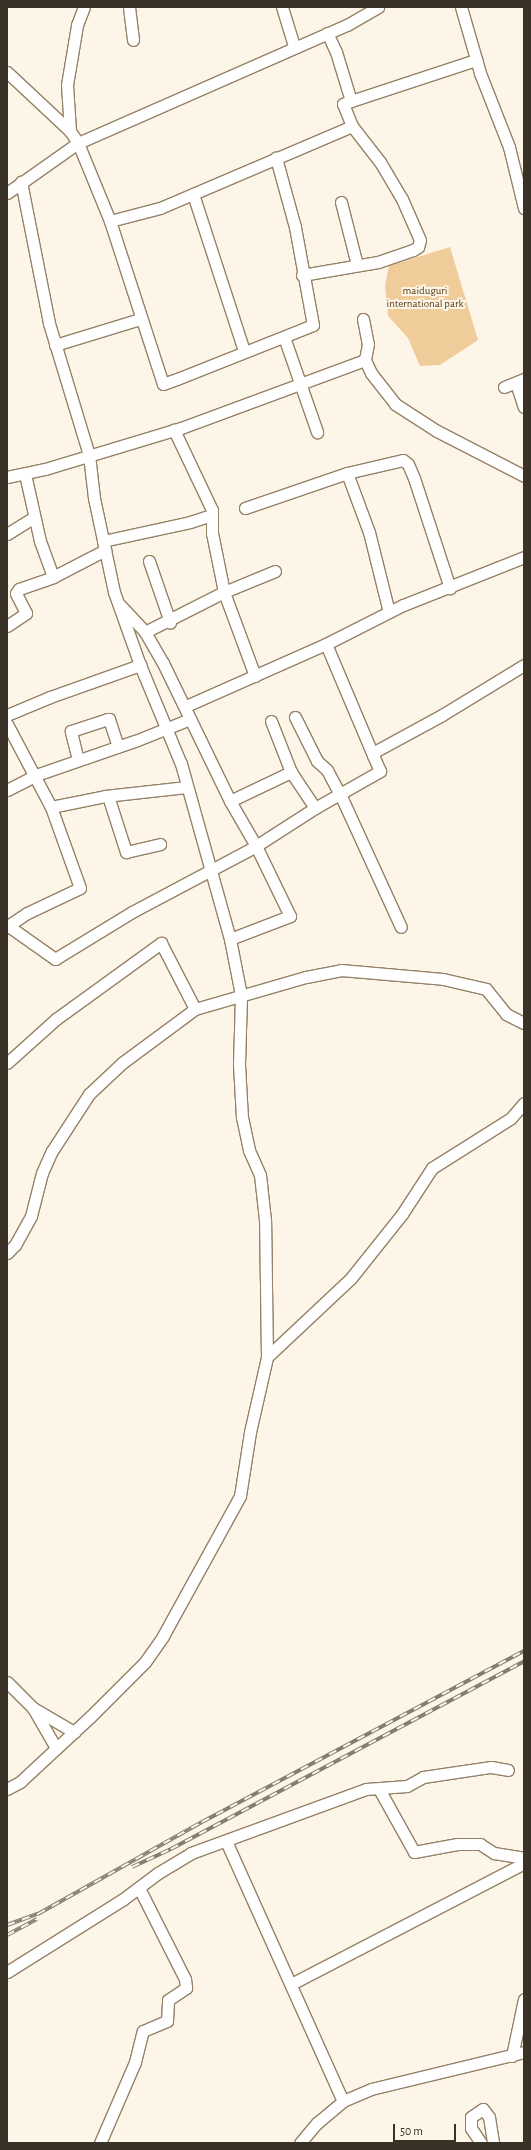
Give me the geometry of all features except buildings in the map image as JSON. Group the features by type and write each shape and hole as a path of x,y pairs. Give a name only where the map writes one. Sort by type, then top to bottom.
{"street":[{"path":"70,131 67,85 77,25 84,7"},
{"path":"129,7 133,40"},
{"path":"282,7 294,46"},
{"path":"7,193 78,143 294,46 327,33 378,7"},
{"path":"461,7 476,60 509,147 524,208"},
{"path":"327,33 336,52 351,101"},
{"path":"302,275 378,262 413,250 418,247 420,240 402,199 384,168 352,126 343,104 476,60"},
{"path":"7,72 70,131 78,143 110,221 140,319 163,384 313,325 302,275 295,226 276,158"},
{"path":"110,221 160,208 352,126"},
{"path":"7,1789 20,1782 74,1732 145,1662 163,1636 240,1496 250,1432 267,1357 266,1240 260,1175 248,1150 242,1118 239,1064 241,995 230,939 187,787 168,729 140,665 117,602 94,498 89,455 56,346 21,182"},
{"path":"193,194 244,351"},
{"path":"341,202 357,265"},
{"path":"56,346 140,319"},
{"path":"364,319 368,344 365,360 372,373 395,404 437,431 524,476 524,481"},
{"path":"284,337 317,432"},
{"path":"7,477 25,474 174,430 365,360"},
{"path":"504,387 520,381 524,407"},
{"path":"174,430 207,496 212,510 211,515 224,592 255,676"},
{"path":"245,508 347,473 397,460 408,464 450,588"},
{"path":"347,473 369,532 389,612"},
{"path":"25,474 34,517 53,577"},
{"path":"7,626 26,613 16,593 19,589 53,577 104,546 211,515"},
{"path":"7,534 34,517"},
{"path":"186,706 326,644 389,612 524,557"},
{"path":"149,561 170,622"},
{"path":"145,632 170,622 224,592 275,571"},
{"path":"117,602 145,632 186,706 190,719 230,802 256,846 290,916 230,939"},
{"path":"7,724 21,754 36,775 51,807 80,888 27,913 8,925 55,959 132,912 256,846 315,808 380,771 326,644"},
{"path":"7,716 50,697 140,665"},
{"path":"373,755 524,665"},
{"path":"295,717 317,761 327,770 340,794 401,927"},
{"path":"78,760 72,731 107,719 109,719 118,747"},
{"path":"7,790 36,775 168,729 190,719"},
{"path":"271,721 291,772 315,808"},
{"path":"230,802 291,772"},
{"path":"51,807 108,796 187,787"},
{"path":"108,796 126,852 160,844"},
{"path":"7,1063 56,1019 161,943 195,1009"},
{"path":"7,1253 15,1245 31,1216 42,1173 52,1151 89,1094 122,1063 195,1009 241,995 341,970 384,972 443,979 486,990 506,1014 524,1023"},
{"path":"267,1357 352,1278 402,1214 432,1168 511,1118 524,1104"},
{"path":"7,1682 33,1708 74,1732"},
{"path":"33,1708 56,1748"},
{"path":"7,1972 191,1853 366,1789 407,1786 423,1777 491,1767 508,1770"},
{"path":"379,1789 414,1852 457,1844 480,1844 494,1853 524,1858"},
{"path":"226,1841 343,2101"},
{"path":"291,1984 524,1863"},
{"path":"100,2143 135,2062 143,2031 167,2021 168,2000 186,1988 185,1979 139,1888"},
{"path":"512,2056 524,1999"},
{"path":"300,2143 317,2123 343,2101 371,2090 524,2052"},
{"path":"481,2143 471,2128 471,2117 483,2109 489,2117 493,2143"}],"green space":[{"name":"maiduguri international park","path":"450,247 478,340 440,365 420,366 408,338 388,316 385,285 389,266"}],"railway":[{"path":"7,1925 38,1914 202,1822 524,1651"},
{"path":"132,1867 171,1849 524,1661"},
{"path":"7,1935 37,1919"}]}
